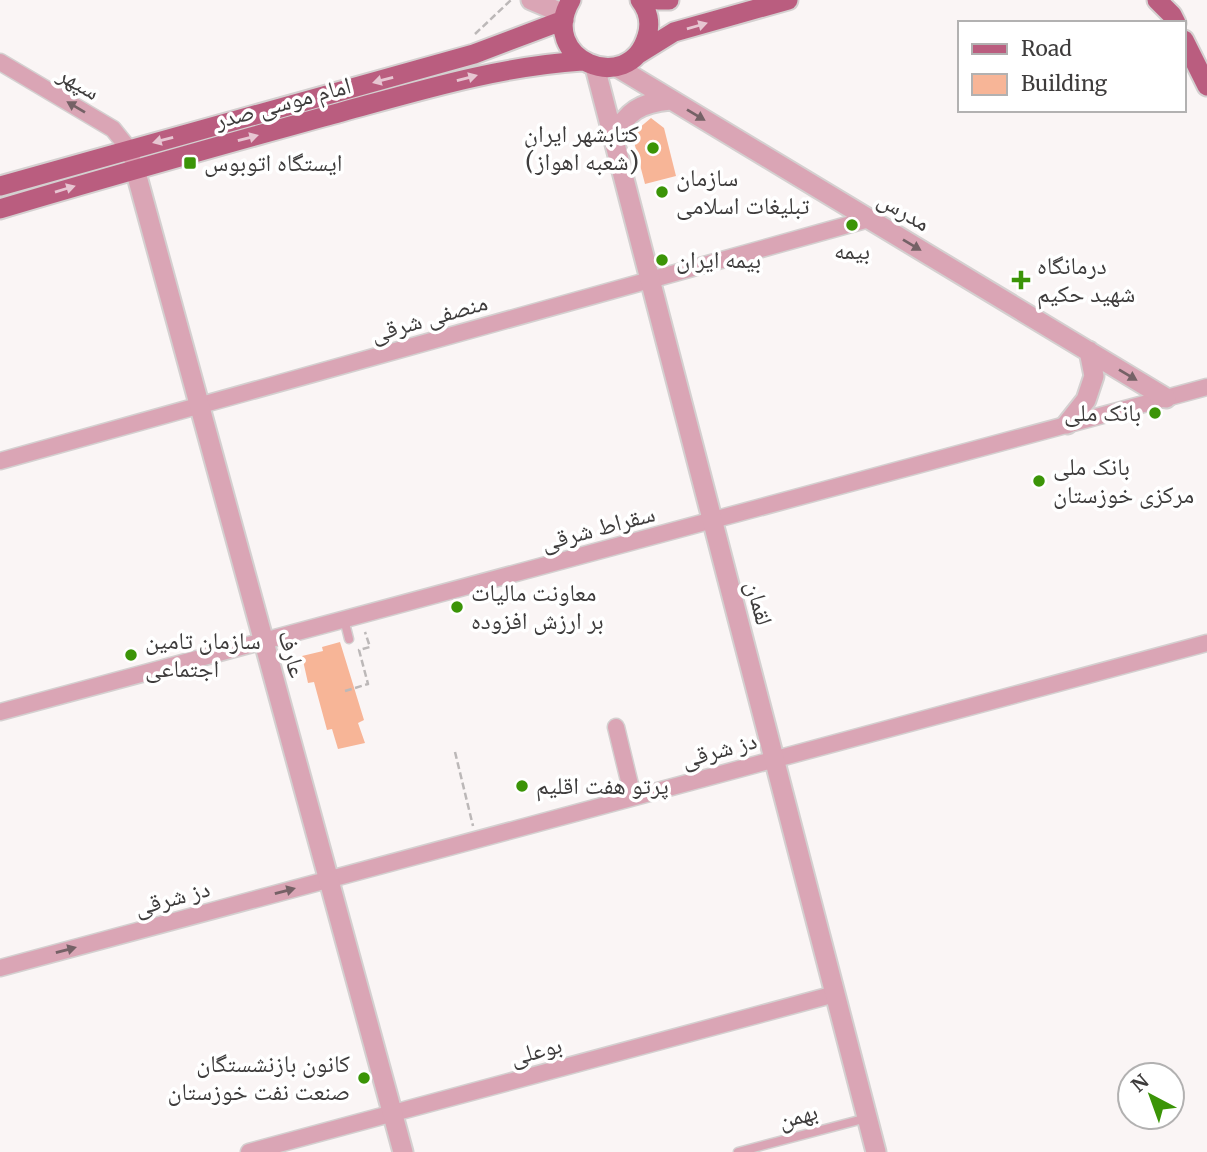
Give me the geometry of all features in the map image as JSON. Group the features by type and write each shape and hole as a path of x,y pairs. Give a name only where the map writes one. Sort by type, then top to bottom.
{"main road":[{"path":"617,67 636,55 649,32 649,18 640,0"},
{"path":"658,0 669,0"},
{"path":"636,55 674,32 788,0"},
{"path":"1157,0 1174,21"},
{"path":"566,11 566,40 572,52 588,64"},
{"name":"امام موسی صدر","path":"0,186 474,54 566,11"},
{"path":"1186,44 1207,86"},
{"name":"امام موسی صدر","path":"0,209 480,74 546,64 617,67"}],"street":[{"path":"531,0 566,11"},
{"name":"سپهر","path":"0,62 113,129 129,149"},
{"name":"لقمان","path":"588,64 613,138 876,1152"},
{"name":"مدرس","path":"617,67 1166,398"},
{"path":"613,138 622,121 635,109 652,102 670,100"},
{"path":"129,149 135,169"},
{"name":"عارف","path":"135,169 402,1152"},
{"name":"منصفی شرقی","path":"0,461 869,219"},
{"path":"1068,424 1086,400 1094,376 1089,351"},
{"name":"سقراط شرقی","path":"0,712 1207,387"},
{"name":"دز شرقی","path":"0,968 1207,643"},
{"path":"616,727 633,797"},
{"name":"بوعلی","path":"248,1152 835,994"}],"lane":[{"path":"349,639 352,617"},
{"name":"بهمن","path":"738,1152 867,1118"}],"path":[{"path":"475,34 511,0"},
{"path":"345,691 368,684 359,650 370,648 352,617"},
{"path":"455,752 477,839"}],"building":[{"path":"651,118 664,128 676,176 645,184 632,134"},
{"path":"340,642 364,720 358,723 365,743 338,749 332,729 327,730 314,682 308,683 302,656 323,651 322,647"}],"place":[{"name":"کتابشهر ایران (شعبه اهواز)","path":"653,148"},
{"name":"ایستگاه اتوبوس","path":"190,163"},
{"name":"سازمان تبلیغات اسلامی","path":"662,192"},
{"name":"بیمه","path":"852,225"},
{"name":"بیمه ایران","path":"662,260"},
{"name":"درمانگاه شهید حکیم","path":"1021,280"},
{"name":"بانک ملی","path":"1155,413"},
{"name":"بانک ملی مرکزی خوزستان","path":"1039,481"},
{"name":"معاونت مالیات بر ارزش افزوده","path":"457,607"},
{"name":"سازمان تامین اجتماعی","path":"131,655"},
{"name":"پرتو هفت اقلیم","path":"522,786"},
{"name":"کانون بازنشستگان صنعت نفت خوزستان","path":"364,1078"}]}
